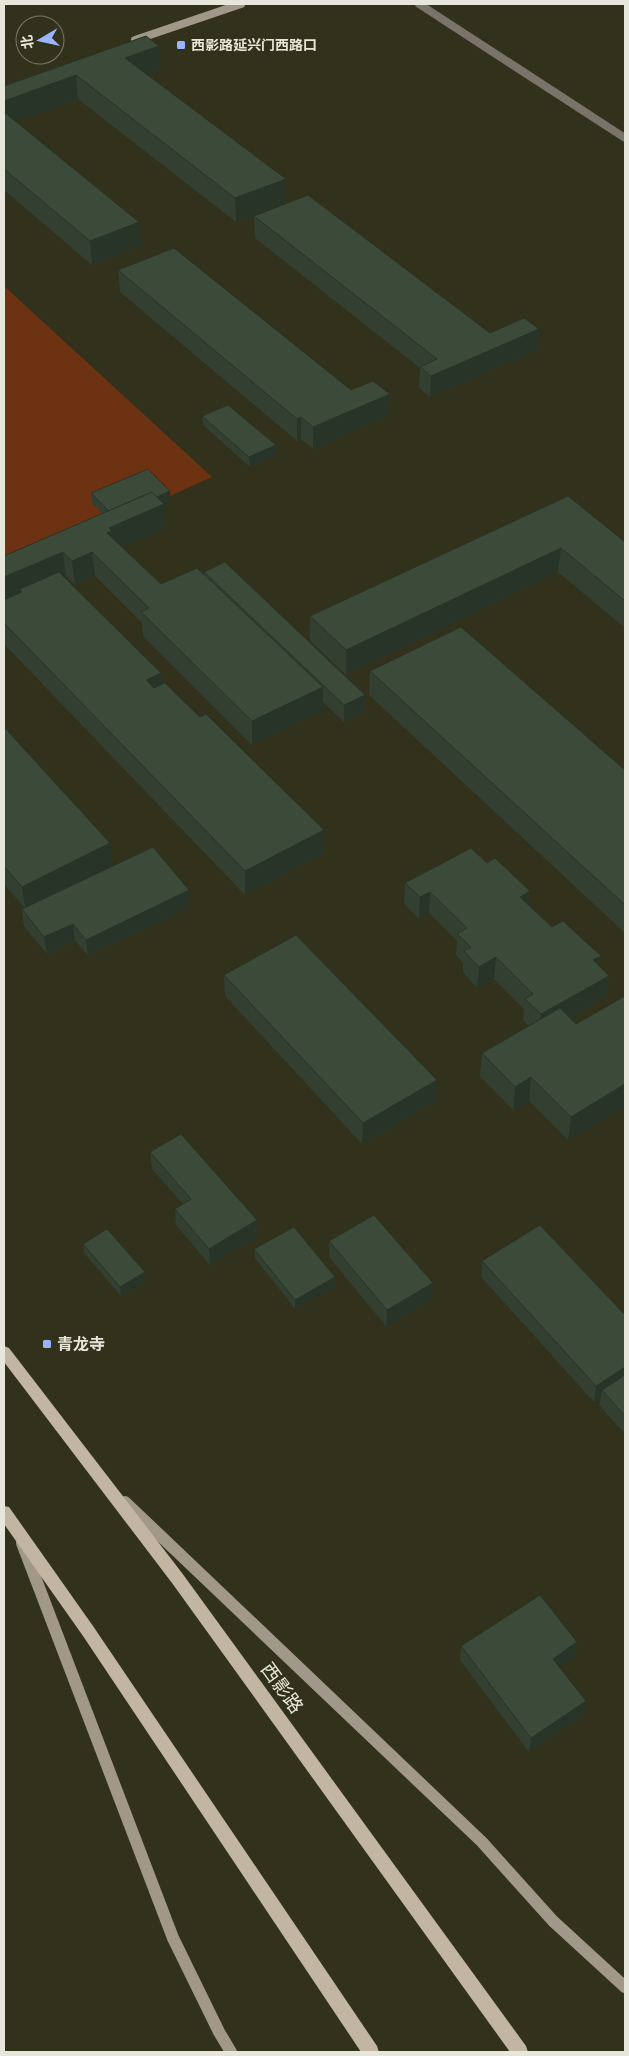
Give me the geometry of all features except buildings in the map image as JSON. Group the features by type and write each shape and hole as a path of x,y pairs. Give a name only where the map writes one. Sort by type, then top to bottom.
{"main road":[{"path":"131,42 241,4"},
{"name":"西影路","path":"4,1352 183,1586 520,2052"},
{"path":"103,1481 482,1842 553,1921 625,1987"},
{"path":"4,1512 88,1631 372,2052"},
{"path":"17,1531 173,1938 219,2032 231,2052"}],"street":[{"path":"419,4 625,138"}],"shaded area":[{"path":"4,286 212,477 4,571"}],"place":[{"name":"西影路延兴门西路口","path":"181,45"},
{"name":"青龙寺","path":"47,1344"}]}
